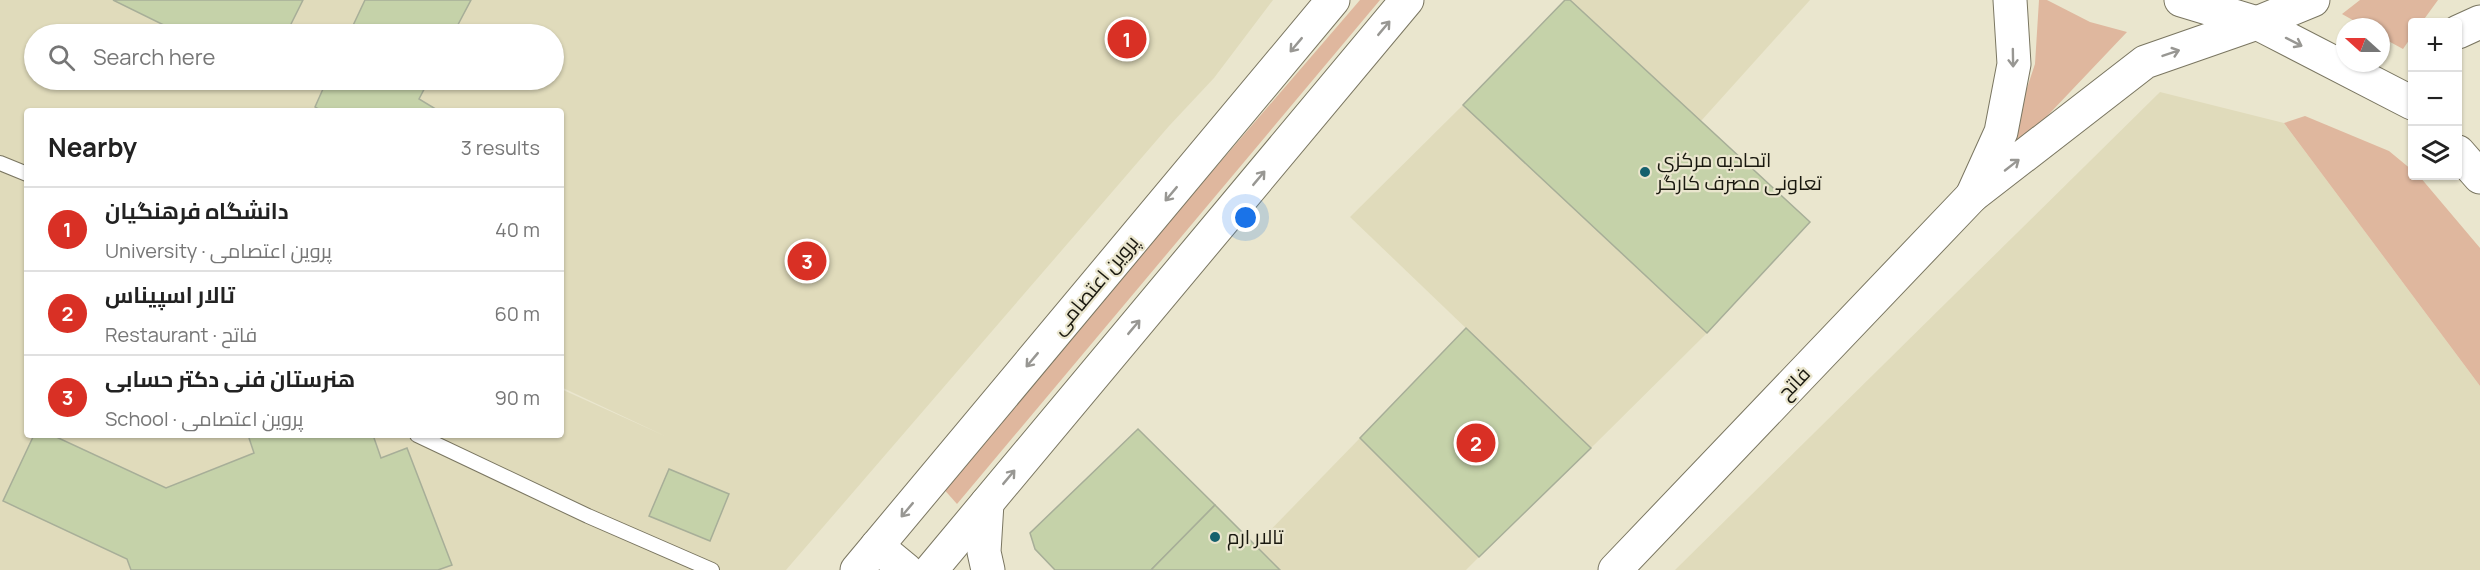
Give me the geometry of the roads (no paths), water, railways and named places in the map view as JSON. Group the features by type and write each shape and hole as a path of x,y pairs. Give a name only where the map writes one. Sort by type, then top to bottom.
{"main road":[{"name":"پروین اعتصامی","path":"867,558 1334,0"},
{"path":"931,570 1407,0"},
{"path":"1972,195 2001,132 2014,64 2010,0"},
{"path":"2181,0 2257,23 2408,101"},
{"path":"1972,195 2145,62 2257,23 2313,0"},
{"path":"2462,30 2480,22"},
{"path":"2462,157 2480,177"},
{"name":"فاتح","path":"1616,570 1972,195"},
{"path":"987,503 984,552 988,570"},
{"path":"867,558 906,570"}],"lane":[{"path":"0,163 24,173"},
{"path":"423,438 588,516 712,570"}],"place":[{"name":"دانشگاه فرهنگیان","path":"1127,39"},
{"name":"اتحادیه مرکزی تعاونی مصرف کارگر","path":"1645,172"},
{"name":"هنرستان فنی دکتر حسابی","path":"807,261"},
{"name":"تالار اسپیناس","path":"1476,443"},
{"name":"تالار ارم","path":"1215,537"}]}
